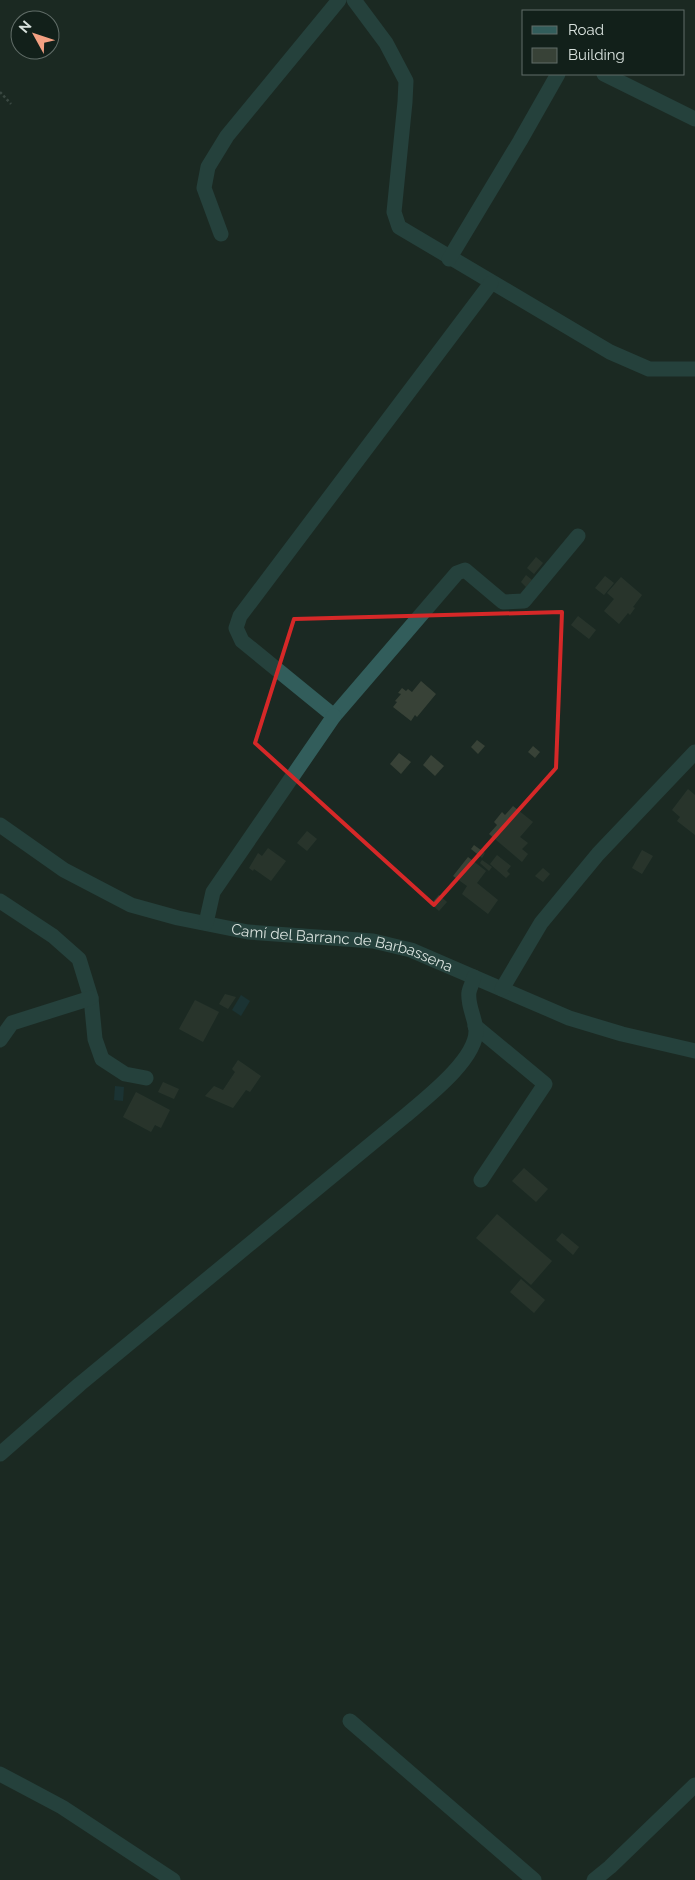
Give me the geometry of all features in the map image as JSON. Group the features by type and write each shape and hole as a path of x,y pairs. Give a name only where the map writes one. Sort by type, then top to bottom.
{"street":[{"path":"221,234 204,188 208,167 227,136 339,0"},
{"path":"354,0 386,43 406,81 394,212 399,228 610,352 649,369 695,369"},
{"path":"449,259 557,75"},
{"path":"606,75 695,119"},
{"path":"334,716 242,641 236,628 240,616 491,283"},
{"path":"206,924 213,892 334,716 457,573 465,570 503,602 524,601 578,536"},
{"path":"502,989 542,923 598,854 695,752"},
{"name":"Camí del Barranc de Barbassena","path":"0,825 64,870 131,905 178,918 248,932 373,942 411,950 569,1018 622,1034 695,1051"},
{"path":"0,901 53,936 79,959 91,998 95,1039 102,1060 125,1074 146,1078"},
{"path":"0,1454 88,1377 406,1116 463,1061 473,1045 476,1031 469,993 474,977"},
{"path":"0,1040 12,1023 91,998"},
{"path":"475,1026 545,1084 481,1180"},
{"path":"350,1722 534,1880"},
{"path":"0,1774 62,1807 173,1880"},
{"path":"594,1880 695,1786"}],"path":[{"path":"0,92 11,104"}],"highlighted area":[{"path":"562,612 556,768 434,905 255,743 294,619"}],"water":[{"path":"241,995 250,1001 241,1016 232,1010"},
{"path":"115,1086 124,1087 123,1101 114,1100"}],"building":[{"path":"536,557 543,563 534,574 527,568"},
{"path":"526,575 532,580 526,587 521,582"},
{"path":"605,576 614,583 604,595 595,588"},
{"path":"621,577 642,595 633,607 635,608 630,615 628,613 619,624 604,611 614,599 607,593"},
{"path":"578,616 596,630 589,639 571,625"},
{"path":"421,681 436,694 417,717 415,715 411,721 393,707 401,694 398,693 402,688 412,692"},
{"path":"477,740 485,746 478,754 471,747"},
{"path":"533,746 540,752 535,758 528,752"},
{"path":"399,753 411,762 401,774 390,764"},
{"path":"431,755 444,766 435,776 423,765"},
{"path":"688,789 695,795 695,835 677,821 680,817 672,810"},
{"path":"513,806 533,822 520,837 528,843 522,849 528,854 522,862 489,834 497,825 494,822 502,812 505,815"},
{"path":"307,831 317,839 307,851 297,843"},
{"path":"474,845 485,853 482,858 471,849"},
{"path":"268,848 286,861 271,881 254,869 253,871 249,868 258,853 262,856"},
{"path":"642,850 653,856 642,874 632,868"},
{"path":"497,855 511,866 507,871 510,874 506,878 490,864"},
{"path":"468,857 486,871 477,883 498,900 488,914 462,894 467,886 453,876"},
{"path":"482,860 492,867 489,871 480,863"},
{"path":"543,868 550,874 543,882 535,876"},
{"path":"439,895 447,902 439,911 431,904"},
{"path":"225,994 236,997 228,1009 219,1004"},
{"path":"195,1000 219,1012 203,1042 179,1029"},
{"path":"238,1060 261,1076 250,1092 246,1090 233,1108 205,1096 214,1086 223,1090 235,1072 232,1069"},
{"path":"163,1082 179,1089 174,1099 158,1092"},
{"path":"136,1092 170,1110 161,1128 155,1125 151,1132 123,1117"},
{"path":"524,1168 548,1189 536,1202 512,1181"},
{"path":"497,1214 552,1261 531,1285 476,1238"},
{"path":"562,1233 579,1247 573,1255 556,1240"},
{"path":"521,1279 545,1300 534,1313 510,1292"}]}
